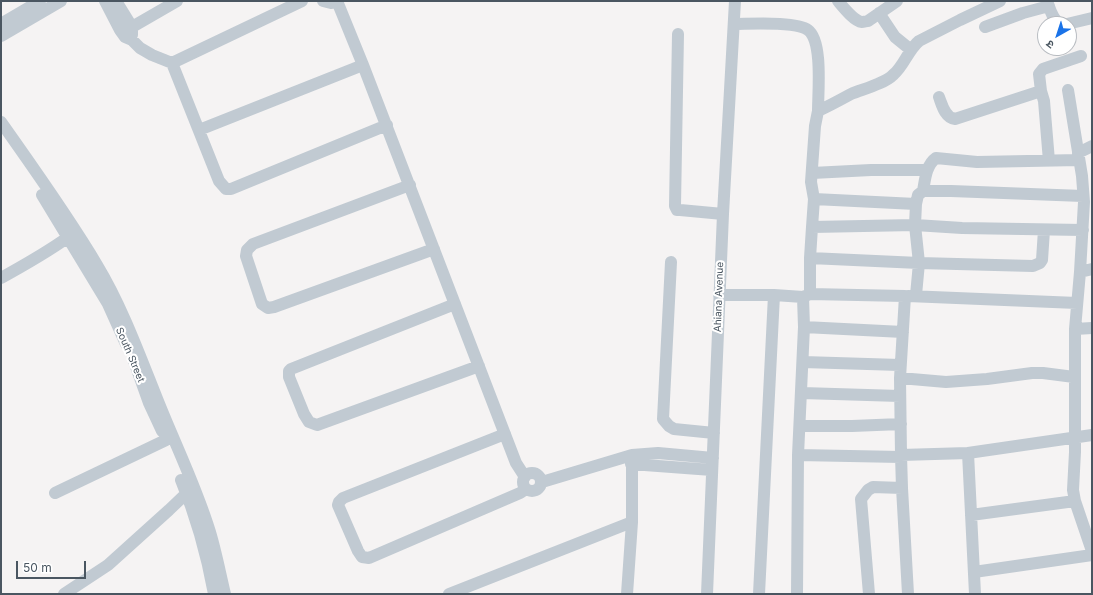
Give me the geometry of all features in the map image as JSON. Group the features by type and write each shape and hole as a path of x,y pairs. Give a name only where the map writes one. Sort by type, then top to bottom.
{"street":[{"path":"1,36 10,23 40,1"},
{"path":"10,23 61,1"},
{"path":"105,1 125,37 132,40 140,48 152,55 172,63 219,181 226,189 231,189 386,125"},
{"path":"116,1 132,27 132,40"},
{"path":"132,27 177,1"},
{"path":"172,63 302,1"},
{"path":"323,1 331,3 337,1 410,185 516,463 529,490 536,490 542,482 658,453 713,464"},
{"name":"Ahiana Avenue","path":"707,594 723,214 736,1"},
{"path":"838,1 855,19 860,22 868,20 897,1"},
{"path":"818,111 851,94 889,79 907,58 914,45 960,20 1000,1"},
{"path":"986,27 1048,4 1053,16"},
{"path":"879,13 895,37 911,50"},
{"path":"1077,22 1092,18"},
{"path":"734,24 789,24 803,27 812,34 816,43 818,61 818,111 815,126 811,182 814,199 804,327 798,455 797,594"},
{"path":"678,34 675,206 677,210 723,214"},
{"path":"1049,161 1044,101 1039,74 1044,69 1080,56"},
{"path":"199,130 363,65"},
{"path":"1068,90 1082,176 1086,222 1077,303 1074,377 1086,437 1075,452 1073,490 1075,501 1092,551"},
{"path":"939,97 946,114 951,119 955,119 1041,91"},
{"path":"1,122 72,234 98,266 115,299 137,349 190,490 210,532 218,561 224,594"},
{"name":"South Street","path":"1,136 45,199 72,234 108,304 130,353 149,403 190,490 214,594"},
{"path":"924,191 930,163 936,158 977,162 1049,161 1079,157 1092,146"},
{"path":"812,173 871,170 928,170"},
{"path":"410,185 253,244 247,250 246,256 262,304 268,308 274,307 434,249"},
{"path":"908,594 902,488 900,365 903,332 910,296 919,263 915,225 918,195 924,191 951,191 1083,196"},
{"path":"814,199 916,204"},
{"path":"812,227 915,225 1044,230 1086,222"},
{"path":"810,258 1033,266 1040,263 1042,260 1044,230"},
{"path":"1,278 31,262 72,234"},
{"path":"671,262 663,419 674,429 714,433"},
{"path":"1080,272 1092,270"},
{"path":"759,594 774,295"},
{"path":"719,296 910,296 1077,303"},
{"path":"455,304 291,369 289,371 289,377 304,414 309,422 317,425 479,366"},
{"path":"804,327 903,332"},
{"path":"1075,329 1092,328"},
{"path":"803,362 900,365"},
{"path":"900,378 946,382 980,380 1037,373 1074,377"},
{"path":"802,393 900,396"},
{"path":"800,426 901,424"},
{"path":"505,434 343,498 338,505 358,551 362,557 369,558 520,493 526,483"},
{"path":"798,455 901,456 968,453 1086,437"},
{"path":"55,493 166,440"},
{"path":"968,453 975,594"},
{"path":"627,594 632,522 632,459"},
{"path":"868,594 862,499 868,490 873,487 902,488"},
{"path":"64,594 108,566 190,490"},
{"path":"971,515 1075,501"},
{"path":"449,594 632,522"},
{"path":"974,572 1092,556"}]}
